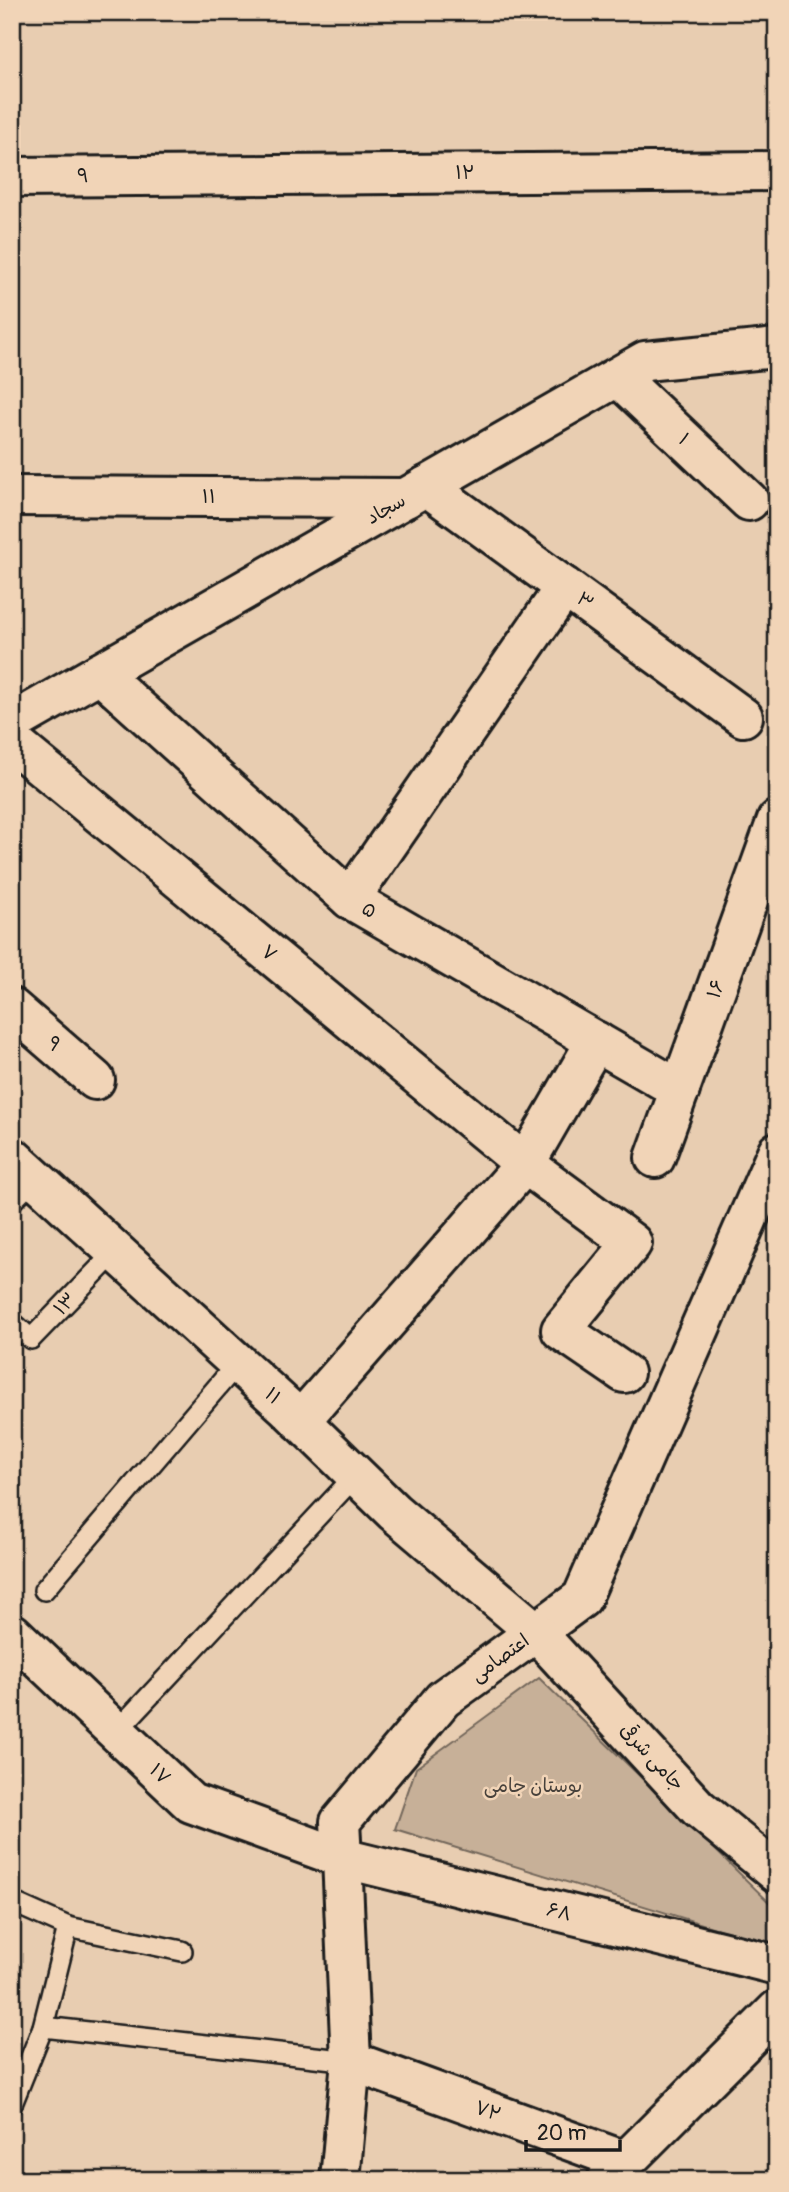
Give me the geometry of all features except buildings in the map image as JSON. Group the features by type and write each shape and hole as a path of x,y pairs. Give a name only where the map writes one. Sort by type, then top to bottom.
{"street":[{"name":"۱۲","path":"153,176 777,171"},
{"name":"۹","path":"12,177 153,176"},
{"name":"سجاد","path":"12,723 645,361 777,348"},
{"name":"۱","path":"618,377 749,501"},
{"name":"۱۱","path":"12,496 416,492"},
{"name":"۳","path":"416,492 565,587 743,717"},
{"path":"350,899 565,587"},
{"name":"۵","path":"99,673 350,899 680,1090"},
{"name":"۷","path":"12,742 525,1164 632,1243 561,1330 624,1373"},
{"name":"۱۶","path":"655,1158 777,820"},
{"name":"۹","path":"12,1007 95,1080"},
{"path":"300,1421 525,1164 596,1041"},
{"name":"اعتصامی","path":"340,2180 351,2061 340,1822 443,1699 582,1598 777,1152"},
{"name":"۱۱","path":"20,1178 116,1251 394,1512 536,1632"},
{"name":"جامی شرقی","path":"536,1632 698,1808 777,1873"},
{"name":"۱۷","path":"12,1633 191,1803 342,1858"},
{"name":"۶۸","path":"342,1858 777,1965"},
{"path":"616,2171 777,2010"},
{"name":"۷۲","path":"351,2061 616,2171"}],"lane":[{"name":"۱۳","path":"12,1322 31,1339 116,1251"},
{"path":"44,1590 237,1364"},
{"path":"116,1732 356,1475"},
{"path":"12,1902 68,1927 182,1951"},
{"path":"12,2104 43,2027 68,1927"},
{"path":"43,2027 351,2061"}],"green space":[{"name":"بوستان جامی","path":"539,1678 777,1910 777,1947 395,1829 416,1768"}]}
